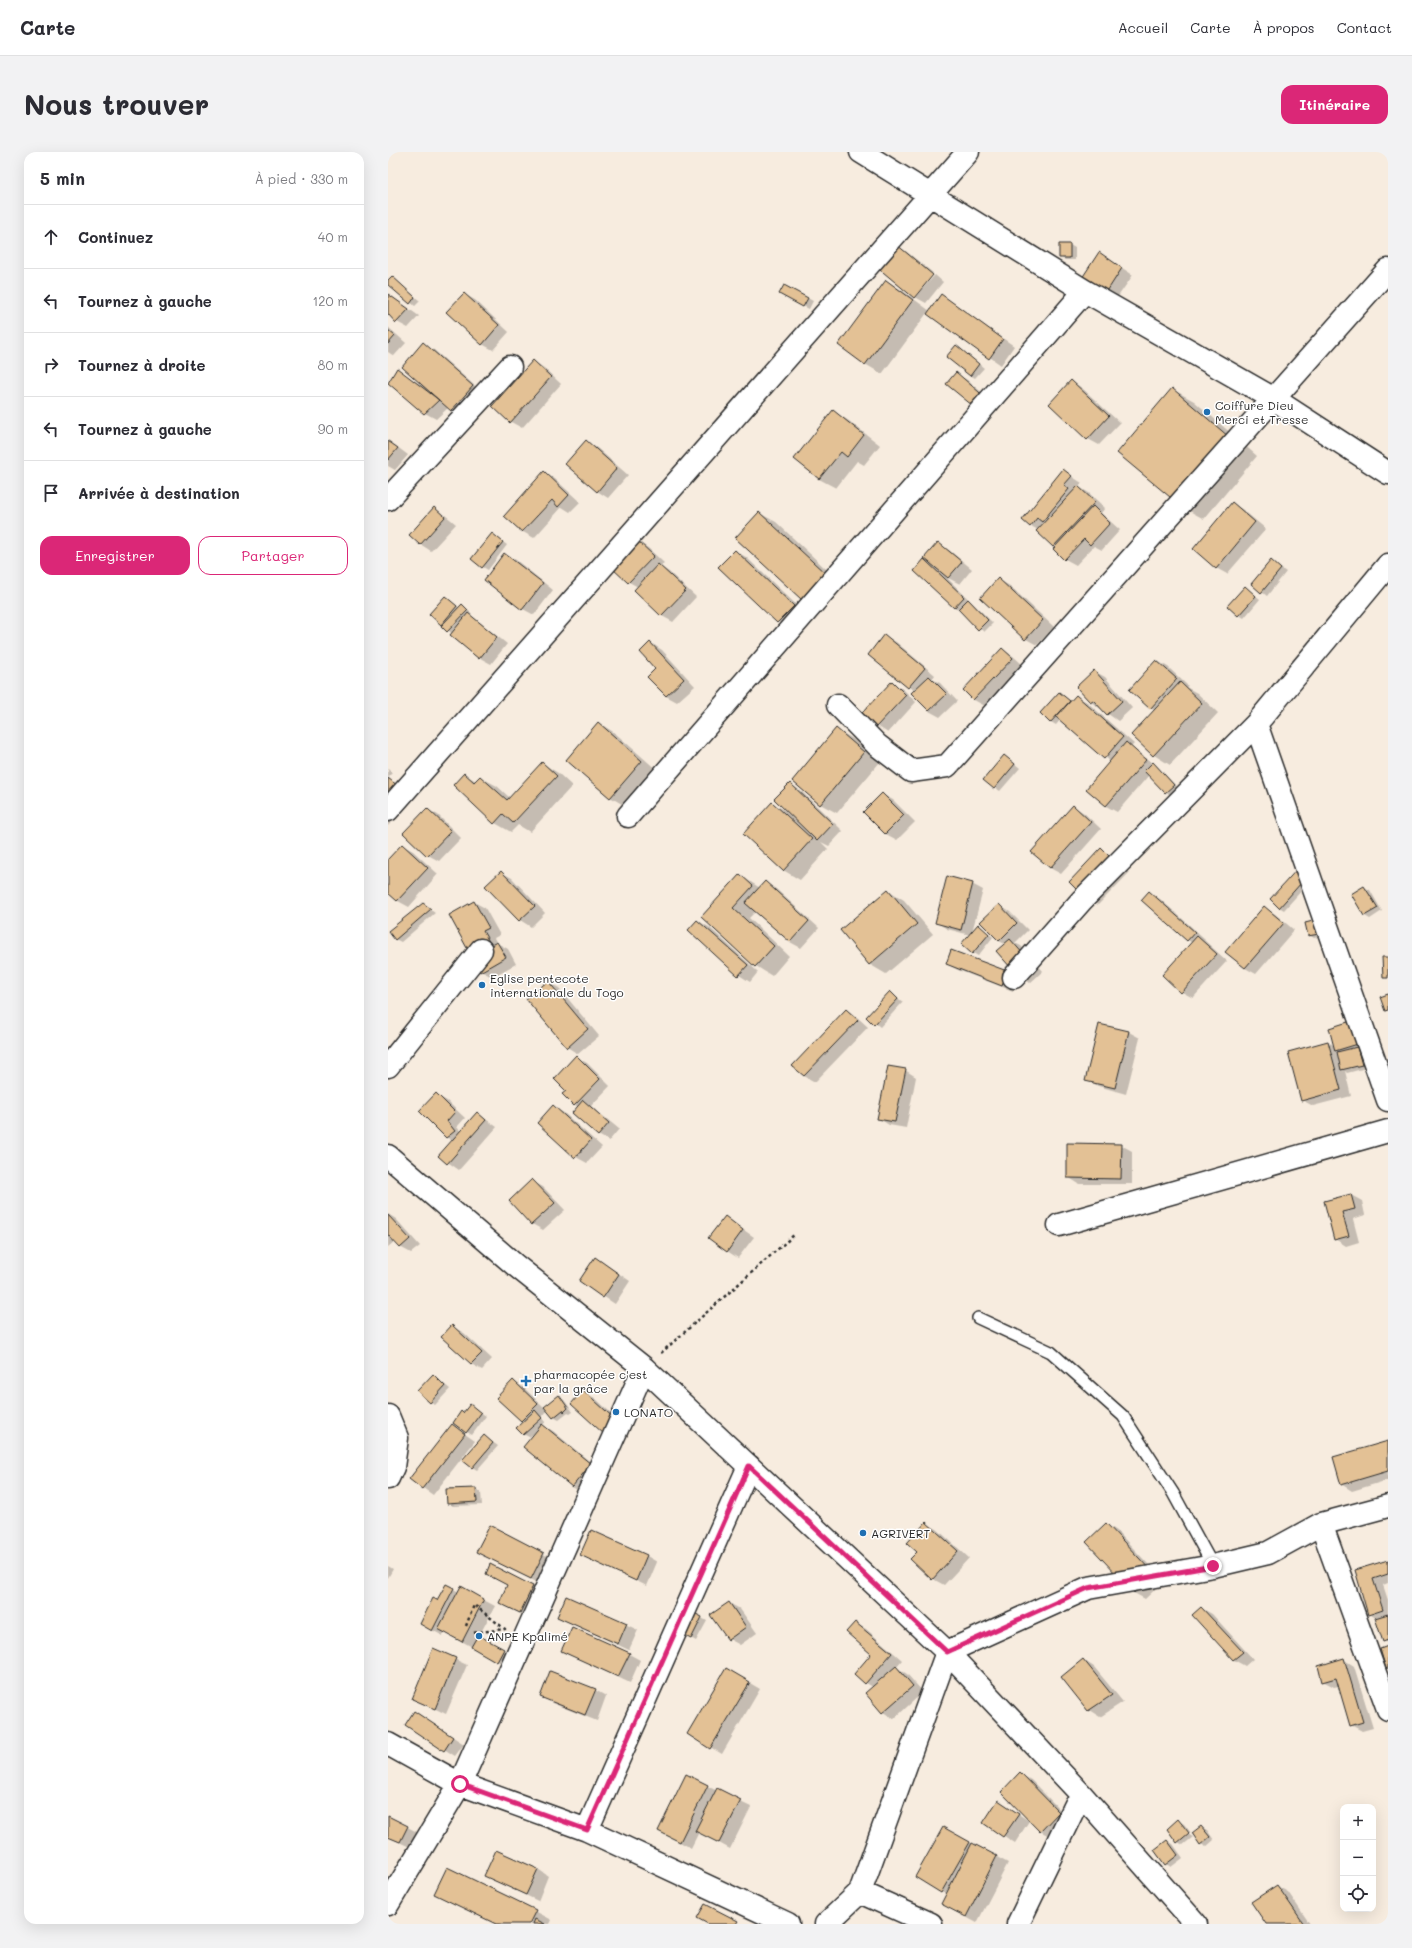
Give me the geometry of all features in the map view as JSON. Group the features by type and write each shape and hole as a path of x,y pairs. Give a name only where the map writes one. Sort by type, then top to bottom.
{"street":[{"path":"861,152 1085,291 1274,399 1388,473"},
{"path":"388,810 929,194 968,152"},
{"path":"838,705 876,745 911,771 947,766 1388,270"},
{"path":"628,816 1085,291"},
{"path":"388,499 510,367"},
{"path":"1014,976 1082,900 1256,724 1388,565"},
{"path":"1256,724 1388,1100"},
{"path":"388,1066 481,950"},
{"path":"1059,1225 1388,1131"},
{"path":"388,1156 515,1265 644,1368 947,1652 1081,1794 1196,1924"},
{"path":"388,1904 460,1784 644,1368"},
{"path":"388,1416 397,1438 393,1467 388,1478"},
{"path":"587,1830 749,1466"},
{"path":"826,1924 860,1892 947,1652 1088,1588 1213,1566 1268,1553 1321,1524 1388,1506"},
{"path":"1321,1524 1388,1709"},
{"path":"388,1744 460,1784 587,1830 788,1924"},
{"path":"1018,1924 1081,1794"},
{"path":"860,1892 932,1924"}],"lane":[{"path":"978,1318 1051,1352 1123,1416 1173,1493 1213,1566"}],"path":[{"path":"644,1368 795,1234"},
{"path":"466,1626 474,1605 505,1629 471,1633"}],"building":[{"path":"896,244 933,275 914,298 877,267"},
{"path":"1059,244 1070,244 1070,258 1059,258"},
{"path":"1099,252 1122,268 1106,293 1082,278"},
{"path":"392,276 415,297 410,304 388,285 388,280"},
{"path":"886,280 913,300 865,365 838,345"},
{"path":"784,285 808,298 803,307 779,294"},
{"path":"464,293 499,325 482,345 446,312"},
{"path":"388,294 409,309 396,323 388,314"},
{"path":"941,294 1003,339 989,359 927,314"},
{"path":"388,330 395,336 388,344"},
{"path":"423,342 473,386 451,411 402,367"},
{"path":"956,345 979,364 970,376 946,357"},
{"path":"533,360 551,377 510,423 492,406"},
{"path":"397,368 439,400 424,414 388,383"},
{"path":"956,372 987,399 978,410 946,384"},
{"path":"1071,380 1109,416 1087,440 1049,404"},
{"path":"1172,388 1236,443 1182,507 1117,453"},
{"path":"833,410 864,435 847,457 841,452 819,479 794,459"},
{"path":"586,440 617,468 597,492 565,464"},
{"path":"388,441 398,448 388,460"},
{"path":"1063,469 1072,476 1064,485 1069,489 1042,522 1037,518 1030,527 1022,520"},
{"path":"544,471 569,495 558,507 552,500 522,532 504,516"},
{"path":"1078,486 1095,502 1053,547 1036,531"},
{"path":"1232,502 1255,522 1216,569 1193,549"},
{"path":"1093,506 1110,523 1090,545 1084,539 1064,560 1053,549"},
{"path":"434,507 445,517 420,545 409,535"},
{"path":"759,512 826,574 802,600 735,538"},
{"path":"492,533 503,542 482,568 471,559"},
{"path":"637,540 654,556 628,583 612,568"},
{"path":"938,542 962,562 948,578 924,558"},
{"path":"735,550 794,606 777,623 718,567"},
{"path":"504,553 543,583 522,610 484,580"},
{"path":"924,559 964,597 954,608 914,571"},
{"path":"1271,560 1281,569 1261,593 1251,584"},
{"path":"658,564 686,590 661,616 634,590"},
{"path":"998,578 1043,620 1025,640 980,598"},
{"path":"1245,586 1256,596 1238,616 1227,606"},
{"path":"445,596 457,606 441,625 429,614"},
{"path":"968,599 988,620 978,630 958,609"},
{"path":"462,604 468,610 447,632 441,626"},
{"path":"468,613 497,637 479,659 450,635"},
{"path":"884,634 925,668 908,688 868,655"},
{"path":"650,642 684,679 666,696 647,677 655,669 640,652"},
{"path":"1002,648 1013,658 973,700 963,690"},
{"path":"1156,660 1177,679 1150,709 1129,690"},
{"path":"1094,670 1122,701 1107,715 1093,700 1090,702 1076,687"},
{"path":"929,676 947,694 929,711 911,693"},
{"path":"892,681 906,695 876,727 862,713"},
{"path":"1180,682 1202,703 1153,756 1131,735"},
{"path":"1059,692 1070,701 1050,723 1040,713"},
{"path":"1076,695 1123,737 1104,759 1056,717"},
{"path":"598,722 642,761 610,798 566,760"},
{"path":"836,728 864,752 820,805 792,781"},
{"path":"1126,742 1146,760 1106,806 1086,789"},
{"path":"1004,755 1015,764 994,789 983,780"},
{"path":"542,762 557,776 513,823 503,814 494,824 453,785 464,773 474,782 480,776 507,800"},
{"path":"1153,762 1174,785 1165,793 1144,771"},
{"path":"388,778 403,790 388,807"},
{"path":"790,783 833,824 817,841 774,799"},
{"path":"882,793 904,815 885,834 863,812"},
{"path":"772,802 812,839 783,871 743,834"},
{"path":"1073,805 1091,822 1050,868 1031,852"},
{"path":"427,808 451,831 427,856 403,833"},
{"path":"402,844 428,868 397,901 388,893 388,859"},
{"path":"1101,848 1119,866 1087,900 1069,882"},
{"path":"1300,866 1309,874 1279,908 1270,899"},
{"path":"501,871 535,906 519,921 485,886"},
{"path":"740,874 753,886 733,908 774,946 755,967 701,917"},
{"path":"947,876 973,883 961,930 935,923"},
{"path":"765,881 809,921 790,942 745,903"},
{"path":"1364,886 1378,908 1364,916 1351,894"},
{"path":"888,889 917,924 869,965 840,930"},
{"path":"1149,891 1195,932 1187,941 1141,900"},
{"path":"474,901 489,928 483,931 491,945 497,942 506,957 480,972 449,915"},
{"path":"423,903 431,909 395,940 388,931"},
{"path":"999,904 1017,923 999,941 980,922"},
{"path":"1264,906 1284,923 1245,968 1225,952"},
{"path":"697,920 748,965 738,976 688,930"},
{"path":"1317,920 1330,932 1308,936 1305,923"},
{"path":"978,924 989,934 972,954 961,944"},
{"path":"1197,936 1217,954 1181,993 1162,975"},
{"path":"1010,939 1033,965 1019,977 996,951"},
{"path":"951,950 1007,971 1002,986 946,964"},
{"path":"1382,957 1388,957 1388,978 1383,978"},
{"path":"548,981 588,1029 567,1048 526,999"},
{"path":"890,991 898,999 874,1025 866,1017"},
{"path":"1388,994 1388,1010 1385,1011 1380,997"},
{"path":"846,1009 858,1020 804,1076 792,1066"},
{"path":"1351,1021 1358,1044 1335,1051 1329,1028"},
{"path":"1099,1024 1129,1031 1115,1088 1085,1081"},
{"path":"1328,1041 1341,1090 1301,1101 1288,1052"},
{"path":"1357,1047 1362,1065 1341,1070 1337,1052"},
{"path":"576,1055 600,1079 574,1106 562,1094 566,1091 554,1079"},
{"path":"888,1066 906,1069 895,1122 877,1119"},
{"path":"436,1093 455,1112 447,1121 455,1131 446,1138 419,1111"},
{"path":"583,1100 609,1123 598,1136 572,1113"},
{"path":"553,1105 591,1140 575,1158 537,1123"},
{"path":"477,1112 486,1120 447,1164 438,1156"},
{"path":"1067,1143 1122,1144 1121,1179 1067,1178"},
{"path":"532,1179 555,1203 531,1225 509,1201"},
{"path":"1351,1194 1355,1209 1342,1212 1349,1236 1334,1240 1324,1201"},
{"path":"388,1215 410,1239 400,1248 388,1235"},
{"path":"725,1216 743,1230 727,1252 708,1238"},
{"path":"595,1257 619,1274 603,1298 579,1281"},
{"path":"452,1325 482,1353 471,1364 441,1337"},
{"path":"433,1374 445,1386 430,1403 417,1391"},
{"path":"513,1380 538,1404 521,1421 496,1398"},
{"path":"583,1390 617,1421 605,1435 571,1404"},
{"path":"559,1395 568,1408 553,1418 544,1407"},
{"path":"470,1404 481,1413 466,1433 453,1423 461,1411 463,1413"},
{"path":"535,1410 542,1418 523,1435 516,1428"},
{"path":"452,1424 465,1434 422,1489 409,1479"},
{"path":"542,1424 591,1464 572,1487 523,1447"},
{"path":"484,1435 493,1443 472,1468 462,1460"},
{"path":"1388,1441 1388,1471 1341,1485 1333,1457"},
{"path":"476,1488 477,1502 447,1504 446,1489"},
{"path":"926,1522 958,1551 932,1580 910,1559 917,1552 907,1543"},
{"path":"1106,1523 1154,1574 1134,1593 1086,1542"},
{"path":"490,1525 544,1553 531,1579 476,1552"},
{"path":"591,1530 647,1555 636,1581 580,1555"},
{"path":"1388,1560 1388,1574 1373,1579 1383,1610 1368,1615 1355,1570"},
{"path":"490,1564 533,1586 520,1613 499,1603 507,1585 486,1574"},
{"path":"446,1584 454,1588 432,1631 420,1624 433,1598 437,1600"},
{"path":"461,1586 484,1599 462,1642 438,1629"},
{"path":"566,1596 627,1623 618,1644 557,1617"},
{"path":"729,1602 746,1627 728,1640 710,1615"},
{"path":"1201,1607 1243,1652 1233,1660 1192,1615"},
{"path":"688,1610 702,1617 691,1639 677,1632"},
{"path":"1388,1614 1388,1640 1383,1642 1375,1618"},
{"path":"855,1622 892,1653 865,1684 854,1674 871,1654 846,1632"},
{"path":"572,1627 630,1653 618,1677 561,1651"},
{"path":"478,1635 504,1649 497,1662 471,1647"},
{"path":"1388,1646 1388,1668 1386,1669 1380,1649"},
{"path":"433,1648 456,1658 435,1709 412,1699"},
{"path":"1344,1658 1363,1722 1350,1726 1336,1678 1322,1682 1318,1666"},
{"path":"1083,1659 1112,1695 1088,1711 1061,1677"},
{"path":"896,1666 913,1686 882,1713 865,1693"},
{"path":"726,1668 750,1682 710,1749 687,1734"},
{"path":"550,1671 596,1689 585,1715 540,1697"},
{"path":"414,1711 453,1737 444,1751 405,1725"},
{"path":"1020,1772 1059,1812 1040,1832 1001,1792"},
{"path":"686,1774 708,1785 680,1842 658,1831"},
{"path":"717,1788 741,1800 719,1843 695,1831"},
{"path":"998,1800 1019,1814 1003,1837 983,1823"},
{"path":"388,1816 408,1826 400,1842 388,1837"},
{"path":"1178,1819 1189,1833 1177,1843 1167,1829"},
{"path":"1201,1826 1210,1837 1200,1845 1192,1833"},
{"path":"943,1827 970,1842 941,1893 915,1877"},
{"path":"1167,1840 1178,1855 1165,1865 1154,1850"},
{"path":"972,1843 997,1856 966,1917 941,1904"},
{"path":"496,1850 538,1869 526,1895 484,1876"},
{"path":"447,1867 536,1910 529,1924 496,1924 434,1894"},
{"path":"1277,1885 1304,1924 1266,1924 1251,1902"},
{"path":"705,1904 738,1921 736,1924 708,1924 697,1918"},
{"path":"535,1919 545,1924 533,1924"}],"place":[{"name":"Coiffure Dieu Merci et Tresse","path":"1207,412"},
{"name":"Eglise pentecote internationale du Togo","path":"482,985"},
{"name":"pharmacopée c'est par la grâce","path":"526,1381"},
{"name":"LONATO","path":"616,1412"},
{"name":"AGRIVERT","path":"863,1533"},
{"name":"ANPE Kpalimé","path":"479,1636"}],"route":[{"path":"460,1784 587,1830 749,1466 947,1652 1088,1588 1213,1566"}]}
